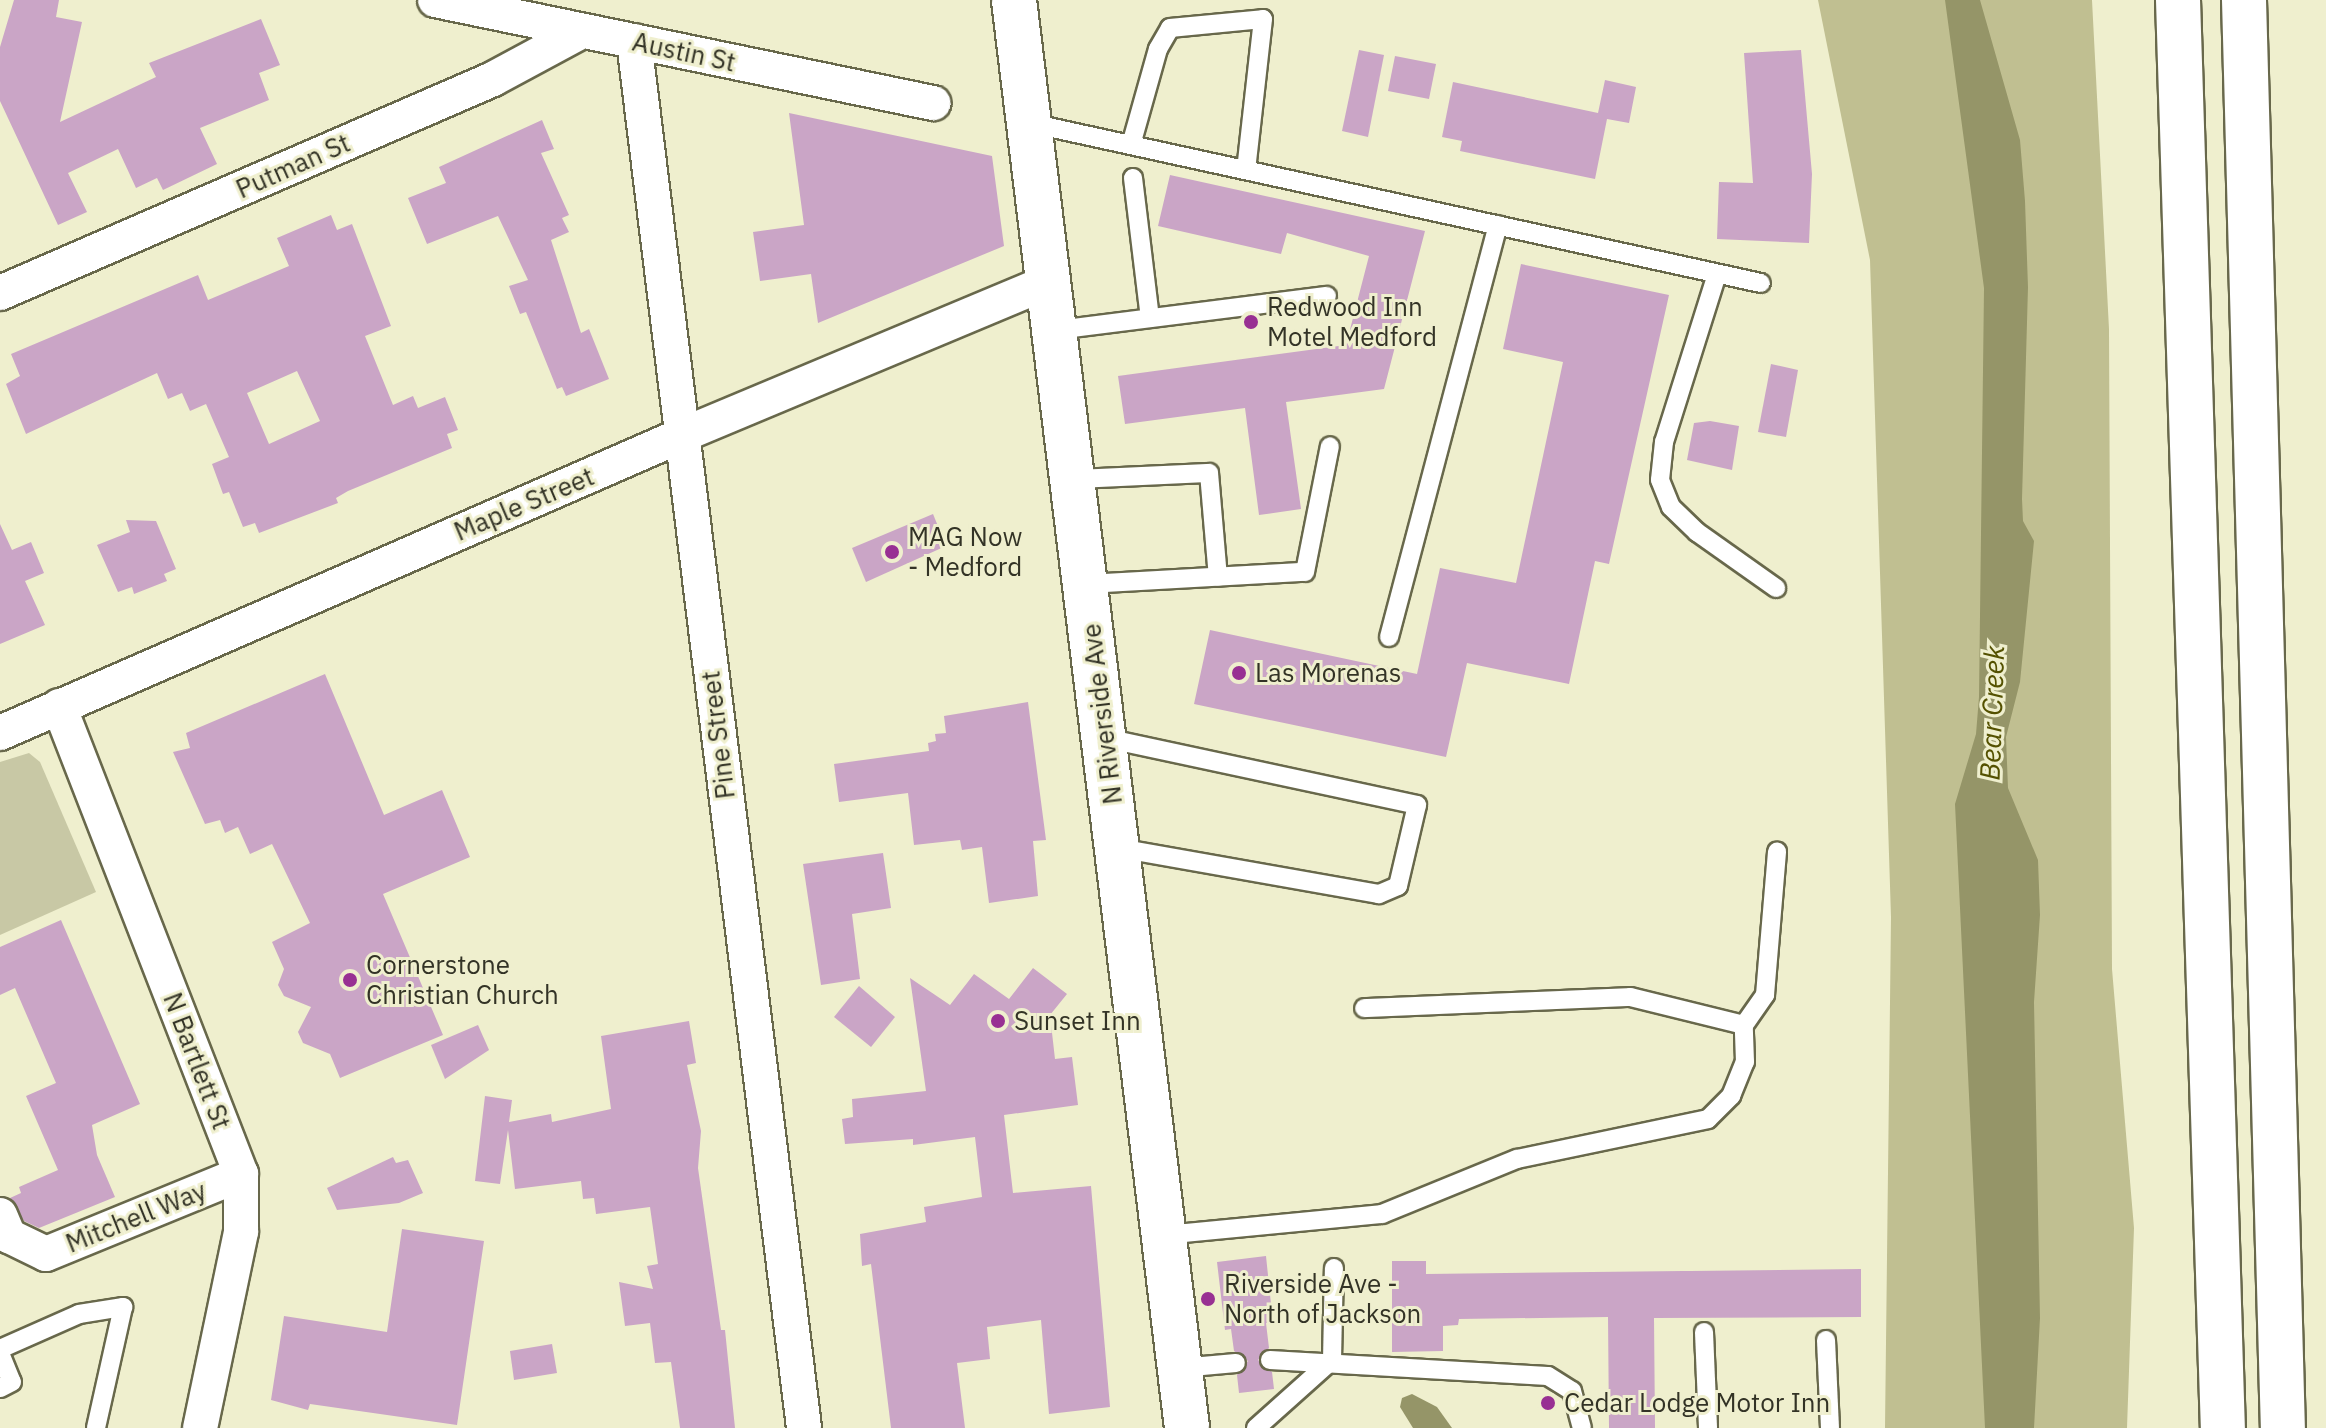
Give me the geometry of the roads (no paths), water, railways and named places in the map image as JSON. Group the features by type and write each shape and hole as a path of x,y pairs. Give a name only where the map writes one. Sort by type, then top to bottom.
{"main road":[{"name":"N Riverside Ave","path":"1014,0 1057,330 1187,1428"},
{"path":"2178,0 2223,1428"},
{"path":"2244,0 2283,1428"}],"street":[{"name":"Austin St","path":"435,0 933,103"},
{"name":"Putman St","path":"0,293 493,79 582,31"},
{"name":"Pine Street","path":"634,41 804,1428"},
{"name":"Maple Street","path":"0,733 682,435 1051,281"},
{"name":"N Bartlett St","path":"59,706 241,1174 241,1232 200,1428"},
{"name":"Mitchell Way","path":"0,1215 9,1236 46,1254 241,1174"}],"lane":[{"path":"1131,145 1158,49 1170,28 1263,19 1246,170"},
{"path":"1030,123 1761,283"},
{"path":"1133,178 1150,318"},
{"path":"1389,637 1498,225"},
{"path":"1717,274 1664,442 1660,480 1671,507 1697,532 1776,588"},
{"path":"1057,330 1327,296"},
{"path":"1087,584 1305,572 1330,446"},
{"path":"1075,479 1209,473 1218,577"},
{"path":"1105,738 1417,805 1398,886 1379,894 1118,848"},
{"path":"1164,1235 1382,1214 1517,1159 1708,1119 1731,1096 1745,1062 1744,1025 1765,995 1777,852"},
{"path":"1364,1008 1630,997 1744,1025"},
{"path":"1256,1428 1332,1360 1334,1268"},
{"path":"0,1388 12,1382 0,1351 79,1314 123,1307 96,1428"},
{"path":"1704,1332 1708,1428"},
{"path":"1826,1340 1830,1428"},
{"path":"1270,1360 1332,1360 1548,1376 1572,1391 1582,1428"},
{"path":"1180,1368 1236,1363"}],"water":[{"name":"Bear Creek","path":"1945,0 1980,0 2020,140 2025,201 2028,287 2022,499 2023,521 2034,541 2020,682 2006,737 2008,788 2038,860 2040,915 2034,1002 2040,1318 2034,1428 1985,1428 1955,804 1976,734 1979,697 1984,288"},
{"path":"1412,1394 1437,1407 1452,1428 1413,1428 1400,1407 1402,1398"}],"place":[{"name":"Redwood Inn Motel Medford","path":"1251,322"},
{"name":"MAG Now - Medford","path":"892,552"},
{"name":"Las Morenas","path":"1239,673"},
{"name":"Cornerstone Christian Church","path":"350,980"},
{"name":"Sunset Inn","path":"998,1021"},
{"name":"Riverside Ave - North of Jackson","path":"1208,1299"},
{"name":"Cedar Lodge Motor Inn","path":"1548,1403"}]}
